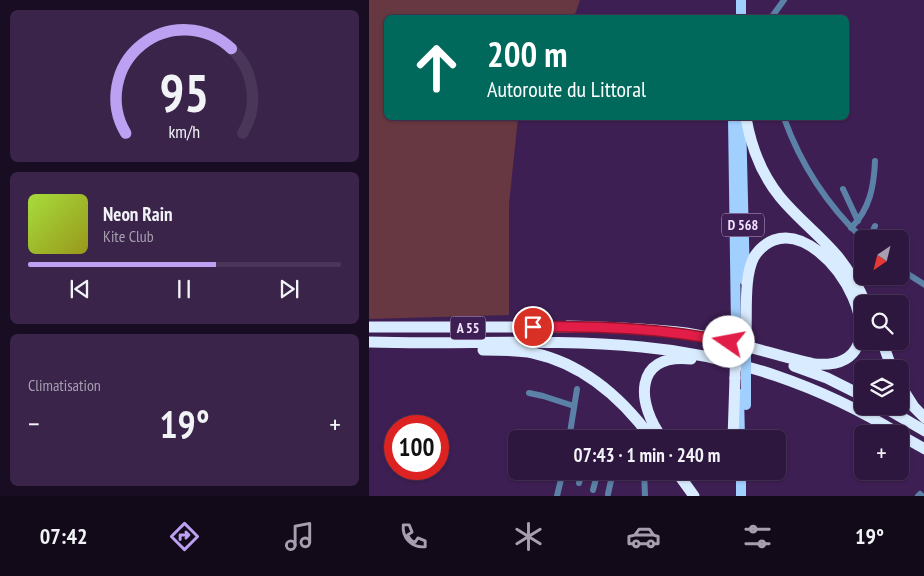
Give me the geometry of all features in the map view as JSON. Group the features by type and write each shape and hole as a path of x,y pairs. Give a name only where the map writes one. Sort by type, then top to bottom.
{"highway":[{"path":"747,120 754,149 767,177 779,196 837,257 862,295"},
{"path":"567,326 620,327 687,334 729,342 805,362 828,365 837,363 857,347 861,333 859,310 841,276 827,259 802,240 778,238 759,250 751,266 740,328 740,379 734,430"},
{"name":"A 55","path":"369,327 567,326 659,333 732,346 782,361 827,378 854,392"},
{"path":"369,343 512,351 533,354 558,361 591,376 613,394 644,430"},
{"name":"A 55","path":"369,343 593,343 682,352 761,371 802,385 884,425"},
{"path":"657,430 645,405 643,392 645,381 651,371 660,363 672,359 705,361 753,372 868,416"},
{"path":"909,398 924,418"},
{"path":"897,415 924,431"},
{"name":"A 55","path":"909,440 924,450"},
{"path":"682,480 694,496"}],"main road":[{"path":"735,0 735,15"},
{"path":"741,0 741,15"},
{"name":"D 568","path":"733,120 740,328"},
{"name":"D 568","path":"740,328 741,120"},
{"path":"740,379 740,430"},
{"path":"740,379 746,430"},
{"path":"741,480 741,496"},
{"path":"747,480 747,496"}],"street":[{"path":"773,15 784,0"},
{"path":"785,120 805,167 854,231"},
{"path":"851,228 865,209 874,183 875,161"},
{"path":"843,189 858,221"},
{"path":"873,230 875,226"},
{"path":"909,275 924,286"},
{"path":"570,430 577,388"},
{"path":"529,393 574,406"},
{"path":"593,490 598,471 611,476 608,494"},
{"path":"557,496 561,480"},
{"path":"644,480 645,496"},
{"path":"918,496 920,494 922,496"}],"shaded area":[{"path":"369,0 580,0 575,15 384,15 384,120 518,120 509,204 509,315 369,319"}],"route":[{"path":"533,327 584,326 653,329 729,342"}]}
